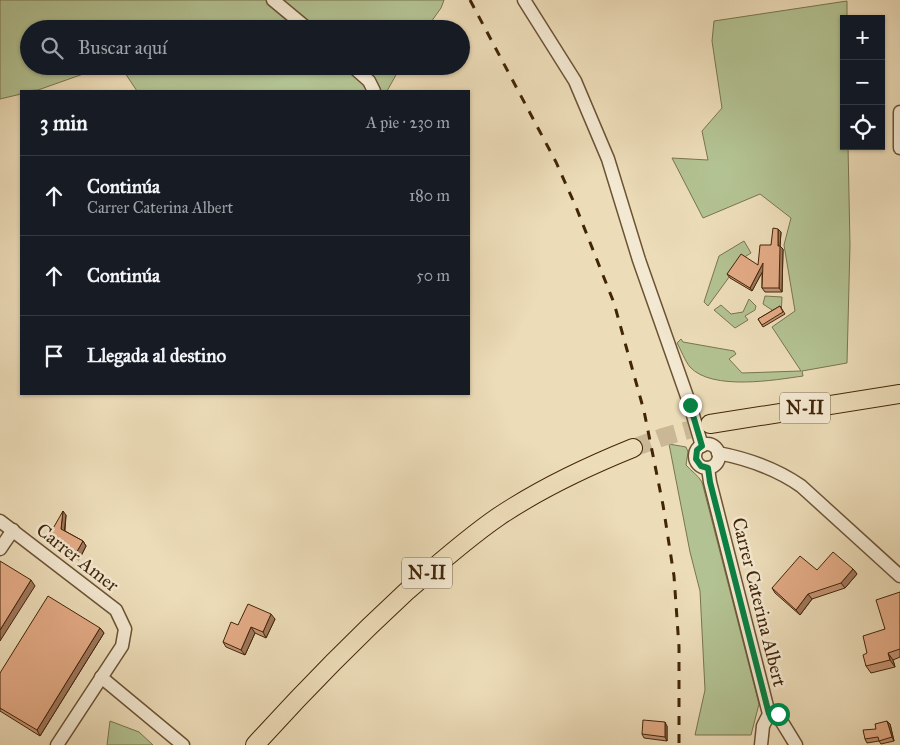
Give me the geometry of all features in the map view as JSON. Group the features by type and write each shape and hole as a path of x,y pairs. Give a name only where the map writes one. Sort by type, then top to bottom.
{"highway":[{"name":"N-II","path":"710,424 900,394"},
{"name":"N-II","path":"255,745 335,660 432,568 461,544 499,517 557,482 633,448"}],"street":[{"path":"273,0 297,20"},
{"path":"524,0 575,81 608,159 639,260 690,405 702,446"},
{"path":"362,75 369,81 374,90"},
{"path":"900,112 900,148"},
{"path":"718,453 716,463 708,468 701,466 696,459 697,450 702,446 712,446 718,453 746,459 784,474 801,486 900,576"},
{"name":"Carrer Caterina Albert","path":"708,468 712,491 769,714 763,726 761,745"},
{"name":"Carrer Amer","path":"0,521 116,610 125,628 122,646 101,677"},
{"path":"0,549 13,530"},
{"path":"56,745 101,677 183,745"},
{"path":"769,714 778,714 796,745"}],"green space":[{"path":"0,0 444,0 432,20 20,20 20,75 80,75 38,90 20,90 20,94 0,99"},
{"path":"847,1 847,15 840,15 840,150 848,150 850,245 847,363 802,371 803,376 777,380 728,381 713,379 700,374 690,367 677,343 681,339 683,342 734,351 736,354 729,359 742,373 801,371 772,327 795,311 784,245 791,218 760,194 703,218 672,158 708,160 702,131 722,108 712,41 714,21"},
{"path":"126,75 396,75 388,90 136,90"},
{"path":"744,241 751,253 743,258 708,306 704,302 719,256"},
{"path":"765,296 782,297 781,316 763,304"},
{"path":"749,299 756,306 755,310 745,316 748,320 735,328 714,310 721,305 731,314 743,312"},
{"path":"669,444 686,447 688,452 686,465 702,482 759,704 751,735 695,735 705,690 700,591 690,552"},
{"path":"110,721 139,732 153,745 107,745"}],"building":[{"path":"773,228 778,229 778,246 780,246 779,288 762,288 763,263 750,288 727,274 741,254 758,265 760,245 771,245"},
{"path":"780,306 783,312 762,325 758,319"},
{"path":"63,511 61,529 83,541 75,555 47,539"},
{"path":"833,552 853,569 841,583 808,594 796,610 772,588 800,556 817,570"},
{"path":"0,561 31,580 0,630"},
{"path":"900,592 900,649 888,653 890,660 866,666 863,655 867,653 863,636 885,629 876,600"},
{"path":"48,596 100,628 37,730 0,708 0,673"},
{"path":"248,604 271,614 263,632 251,627 241,650 223,642 231,622 238,625"},
{"path":"643,720 665,722 665,737 642,734"},
{"path":"887,721 892,737 879,741 878,737 865,739 863,730 876,729 875,724"}],"tunnel":[{"path":"633,448 663,437 710,424"}],"railway":[{"path":"470,0 556,162 614,303 644,411 663,505 674,576 679,647 679,745"}],"route":[{"path":"690,405 702,446 697,450 695,456 701,466 708,468 769,714 778,714"}]}
